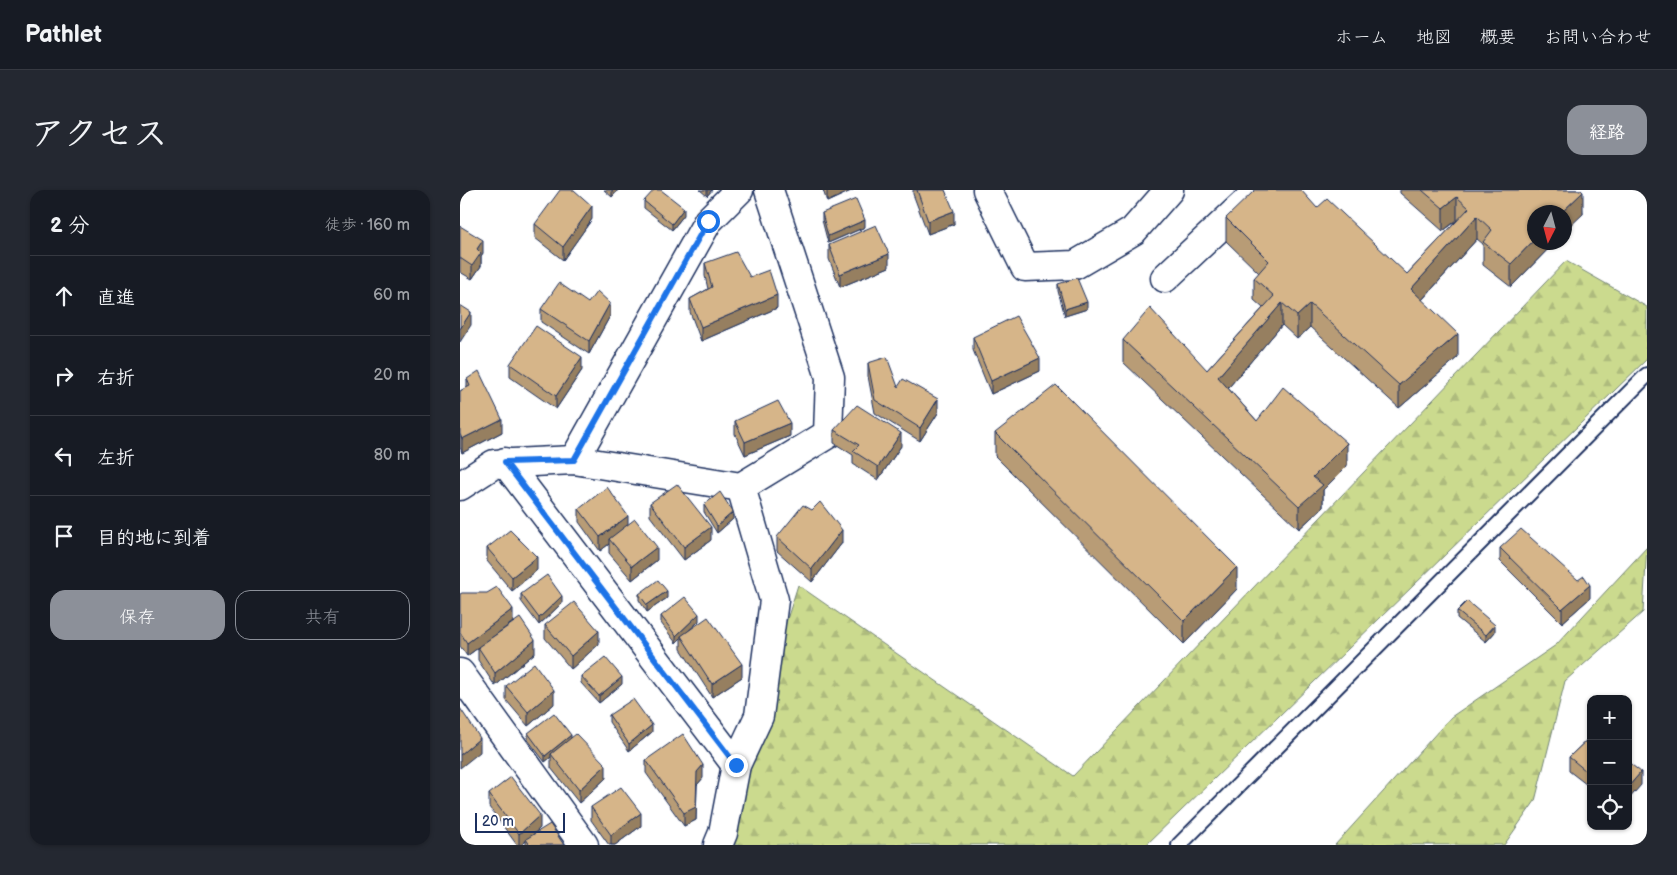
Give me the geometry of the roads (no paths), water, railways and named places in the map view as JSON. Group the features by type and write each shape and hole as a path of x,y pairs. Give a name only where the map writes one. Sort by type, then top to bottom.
{"street":[{"path":"574,460 708,221 739,190"},
{"path":"460,486 494,464 574,460 741,487 828,434 830,377 769,190"},
{"path":"987,190 1025,267 1075,265 1133,231 1169,190"},
{"path":"1165,278 1259,190"},
{"path":"505,462 736,765"},
{"path":"718,845 723,833 736,765 758,716 774,600 741,487"},
{"path":"460,673 584,845"}],"lane":[{"path":"1179,845 1647,376"}]}
